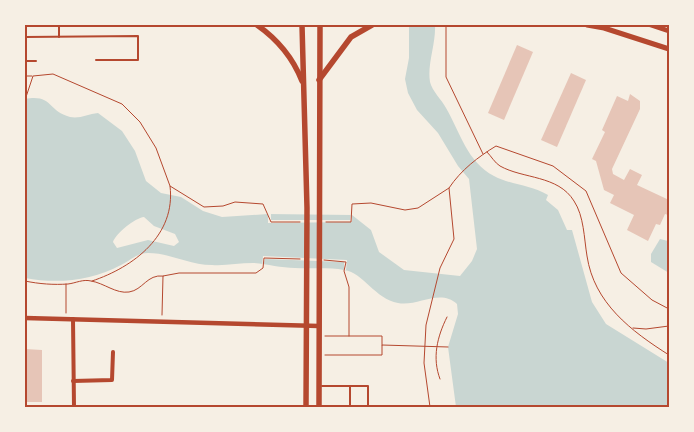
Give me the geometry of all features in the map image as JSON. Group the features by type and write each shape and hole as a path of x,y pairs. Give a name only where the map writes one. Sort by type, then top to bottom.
{"main road":[{"path":"257,25 273,37 289,57 304,84"},
{"path":"302,25 307,208 306,407"},
{"path":"319,407 320,25"},
{"path":"320,80 351,37 372,25"},
{"path":"587,25 604,28 669,49"},
{"path":"651,25 669,31"}],"street":[{"path":"25,318 319,326"},
{"path":"73,319 74,407"},
{"path":"73,381 112,380 113,352"}],"lane":[{"path":"59,25 60,37"},
{"path":"25,37 138,36 138,60 96,60"},
{"path":"25,61 36,61"},
{"path":"319,386 368,386 368,407"},
{"path":"350,386 350,407"}],"path":[{"path":"446,25 446,77 483,154"},
{"path":"25,76 53,74 122,104 140,122 156,148 170,186 169,208 161,229 141,255 120,271 92,281 66,284 40,284 25,281"},
{"path":"25,98 33,76"},
{"path":"320,222 351,222 352,204 370,203 405,210 418,208 449,188 457,176 483,154 496,146 553,166 586,191 621,273 652,300 669,309"},
{"path":"487,152 498,166 559,186 574,200 583,224 588,266 595,286 607,305 631,328 669,355"},
{"path":"170,186 204,207 249,202 263,204 270,214 270,221 301,222"},
{"path":"430,407 424,363 426,325 440,268 454,239 449,188"},
{"path":"92,281 120,292 130,292 156,275 163,276 179,273 256,273 263,268 264,258 304,259"},
{"path":"324,260 345,261 344,272 348,286 349,336"},
{"path":"162,321 163,276"},
{"path":"66,284 66,318"},
{"path":"440,380 436,365 437,346 439,333 447,317"},
{"path":"631,328 646,329 669,326"},
{"path":"319,336 382,336 382,355 319,355"},
{"path":"382,345 448,347"}],"shaded area":[{"path":"409,25 435,25 429,75 430,82 446,108 465,146 477,163 494,176 548,195 546,200 558,210 567,230 572,230 592,302 606,324 669,363 669,407 456,407 448,347 458,314 457,304 443,298 405,304 390,301 358,276 344,270 290,268 253,263 204,264 164,255 144,253 110,270 86,278 49,281 25,278 25,99 34,98 45,101 57,111 70,117 81,117 98,113 122,131 135,151 146,181 161,193 181,197 203,211 222,217 268,214 352,215 371,230 379,252 404,270 460,276 472,261 477,249 469,179 458,166 438,133 417,110 408,93 405,79 409,58","holes":["144,217 154,226 175,234 179,242 174,246 148,240 117,248 113,242 122,230 140,218"]},
{"path":"660,239 668,241 669,273 651,262 651,254"}],"pier":[{"path":"351,212 352,222 268,223 268,214 271,214 271,220 350,220"},
{"path":"263,256 347,260 346,270 344,270 344,262 265,259 262,268"}],"building":[{"path":"517,45 533,52 504,120 488,113"},
{"path":"571,73 586,80 557,147 541,140"},
{"path":"630,94 640,101 640,109 612,169 613,174 624,180 630,169 642,175 637,185 669,200 668,215 665,214 660,225 656,224 648,241 627,230 634,215 610,203 614,195 604,190 596,161 592,159 605,132 602,130 617,96 628,101"},
{"path":"25,349 42,350 42,402 25,402"}]}
